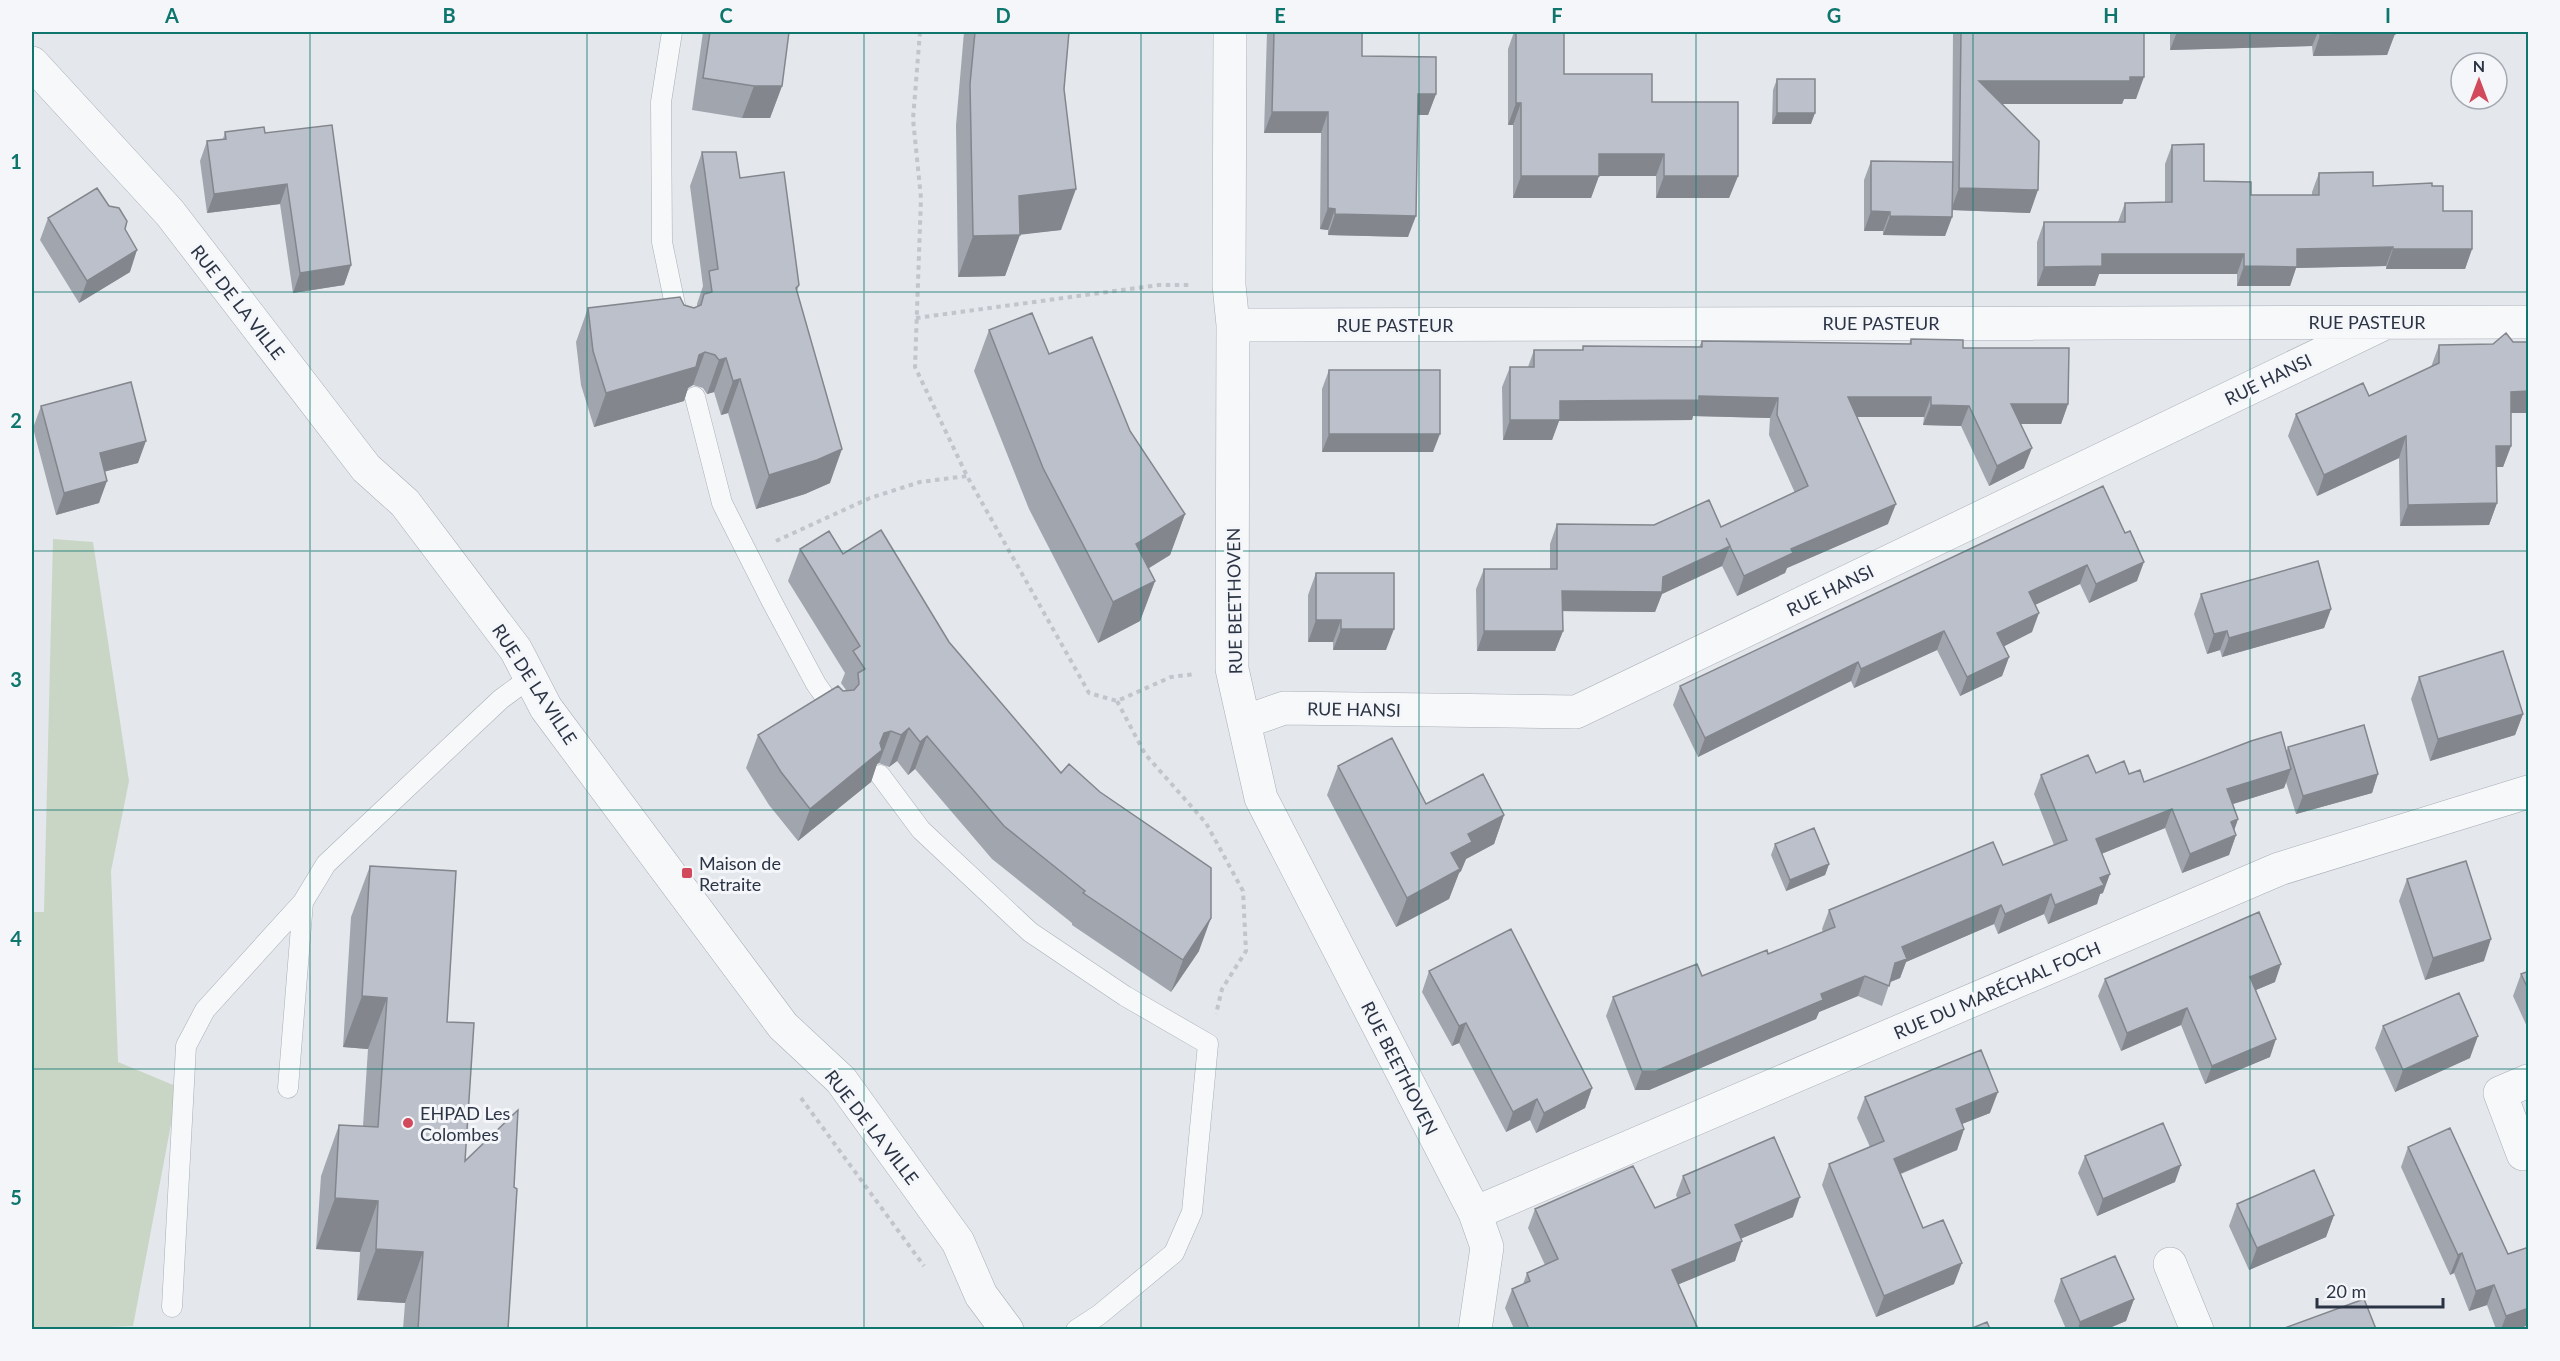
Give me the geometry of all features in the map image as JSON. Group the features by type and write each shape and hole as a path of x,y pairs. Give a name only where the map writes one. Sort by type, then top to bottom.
{"street":[{"name":"RUE BEETHOVEN","path":"1230,32 1229,285 1233,325 1232,669 1261,798 1475,1213 1487,1247 1475,1329"},
{"name":"RUE DE LA VILLE","path":"32,63 170,213 366,468 405,503 516,650 546,708 783,1026 848,1089 958,1242 981,1295 1007,1329"},
{"name":"RUE HANSI","path":"1244,722 1284,708 1576,712 2386,322"},
{"name":"RUE PASTEUR","path":"1233,325 2529,322"},
{"name":"RUE DU MARÉCHAL FOCH","path":"1475,1213 2279,869 2529,792"},
{"path":"2523,1154 2500,1093 2529,1081"},
{"path":"2170,1264 2197,1329"}],"lane":[{"path":"672,32 661,102 662,242 680,330"},
{"path":"695,397 722,502 816,684 836,712"},
{"path":"172,1307 186,1046 205,1010 303,902 326,864 501,699 531,677"},
{"path":"880,774 921,830 1030,932 1125,996 1209,1044 1192,1212 1174,1253 1099,1315 1076,1329"},
{"path":"288,1088 303,902"}],"path":[{"path":"920,32 913,119 921,198 915,367 967,476 1089,693 1117,701 1171,677 1232,669"},
{"path":"916,318 1159,285 1229,285"},
{"path":"748,554 870,498 920,482 967,476"},
{"path":"1117,701 1145,754 1206,823 1243,891 1246,951 1222,989 1209,1044"}],"green space":[{"path":"53,539 93,542 129,781 111,871 118,1062 178,1087 133,1326 32,1330 32,912 44,912"}],"building":[{"path":"710,32 789,32 782,86 754,86 703,78"},
{"path":"975,32 1069,32 1064,89 1076,189 1019,196 1020,235 973,236 970,84"},
{"path":"1274,32 1362,32 1362,56 1436,57 1436,94 1418,94 1416,216 1335,214 1335,209 1328,208 1328,112 1272,112"},
{"path":"1516,32 1564,32 1564,74 1652,74 1652,102 1738,102 1738,176 1664,176 1664,154 1599,154 1599,176 1521,176 1521,103 1516,103"},
{"path":"1961,32 2144,32 2144,77 2130,77 2130,81 1979,81 2039,141 2038,190 1959,188"},
{"path":"2320,32 2395,32 2395,34 2320,35"},
{"path":"1777,79 1815,79 1815,113 1777,113"},
{"path":"332,125 351,265 300,273 287,184 214,194 207,141 226,139 225,132 264,127 265,133"},
{"path":"2204,144 2204,181 2251,182 2251,195 2319,195 2319,173 2373,172 2373,186 2432,183 2432,186 2443,186 2443,211 2472,211 2472,249 2393,249 2393,247 2297,249 2297,267 2244,266 2244,254 2102,254 2102,266 2044,267 2044,222 2125,222 2125,203 2172,202 2172,145"},
{"path":"702,152 736,152 740,178 784,172 799,285 796,288 842,449 817,460 769,475 740,379 733,381 726,358 719,360 715,355 705,352 699,355 696,367 606,393 593,351 588,308 680,297 684,305 694,308 701,305 704,294 712,292 709,271 718,269"},
{"path":"1871,161 1953,162 1952,217 1890,216 1890,212 1871,211"},
{"path":"97,188 109,206 119,208 127,221 125,229 137,250 87,281 48,218"},
{"path":"1032,313 1049,354 1092,337 1130,431 1185,514 1136,544 1155,581 1113,602 1043,468 989,330"},
{"path":"2506,333 2513,342 2527,342 2527,347 2529,346 2529,391 2511,392 2511,446 2496,446 2497,503 2408,505 2406,436 2324,475 2296,414 2363,383 2369,396 2439,363 2439,345 2493,344"},
{"path":"1911,339 1963,340 1963,348 2069,348 2068,404 2011,404 2032,448 1997,466 1969,406 1931,405 1931,397 1848,397 1896,504 1791,549 1793,553 1744,576 1730,546 1663,577 1662,592 1562,591 1563,631 1484,631 1484,569 1557,569 1557,524 1654,525 1709,500 1721,527 1808,486 1777,415 1778,398 1699,396 1699,400 1560,401 1560,420 1510,420 1510,367 1534,367 1534,350 1583,350 1583,346 1702,347 1702,341 1911,344"},
{"path":"1329,370 1440,370 1440,434 1329,434"},
{"path":"131,382 146,441 100,453 107,481 64,493 41,406"},
{"path":"2103,486 2125,533 2130,531 2144,562 2096,584 2087,565 2029,592 2039,613 1997,633 2009,657 1967,677 1944,631 1861,669 1858,662 1705,738 1680,686"},
{"path":"881,530 949,642 1061,773 1069,764 1100,792 1211,868 1211,918 1183,960 1083,893 1085,891 1004,826 927,736 920,742 909,728 901,735 891,731 884,733 880,743 882,750 810,809 781,772 758,735 838,686 843,691 854,690 859,684 858,673 865,669 853,651 860,646 800,549 829,531 843,554"},
{"path":"2318,561 2331,609 2229,638 2227,631 2214,634 2201,594"},
{"path":"1316,573 1394,573 1394,629 1341,629 1341,620 1316,620"},
{"path":"2503,651 2523,714 2438,739 2419,677"},
{"path":"2364,725 2378,774 2303,796 2288,747"},
{"path":"2281,732 2291,769 2227,789 2238,819 2231,822 2236,835 2190,854 2172,809 2096,839 2110,874 2100,878 2104,885 2055,905 2051,894 2005,914 2001,905 1902,947 1907,959 1895,963 1889,986 1865,976 1821,994 1823,1000 1656,1071 1642,1071 1613,997 1697,964 1702,976 1767,950 1768,954 1835,927 1829,910 1993,842 2003,865 2067,840 2041,775 2088,755 2096,773 2124,761 2129,774 2140,770 2144,782 2251,741"},
{"path":"1392,738 1426,804 1483,774 1504,815 1468,834 1472,842 1451,853 1460,869 1407,898 1338,766"},
{"path":"1814,828 1829,864 1790,880 1775,844"},
{"path":"2466,861 2491,939 2433,958 2407,879"},
{"name":"EHPAD Les Colombes","path":"370,866 456,871 447,1022 474,1023 465,1161 518,1110 514,1187 517,1189 508,1329 418,1329 423,1252 376,1249 378,1201 335,1198 339,1125 378,1127 387,998 362,996"},
{"path":"2259,912 2281,964 2250,977 2276,1039 2212,1066 2187,1008 2127,1033 2105,979"},
{"path":"1511,929 1592,1088 1544,1113 1537,1099 1513,1112 1466,1023 1459,1026 1429,971"},
{"path":"2529,971 2529,991 2521,974"},
{"path":"2459,993 2478,1036 2403,1070 2383,1026"},
{"path":"1981,1050 1998,1092 1956,1109 1964,1129 1894,1159 1923,1228 1943,1220 1962,1263 1884,1296 1829,1164 1884,1141 1865,1097"},
{"path":"2163,1123 2181,1165 2103,1199 2085,1156"},
{"path":"2450,1128 2508,1254 2529,1247 2529,1308 2506,1316 2494,1285 2476,1291 2462,1253 2458,1255 2408,1147"},
{"path":"1774,1137 1800,1197 1735,1225 1742,1241 1672,1270 1698,1329 1529,1329 1512,1289 1530,1281 1527,1273 1558,1259 1535,1209 1633,1166 1655,1208 1690,1193 1683,1176"},
{"path":"2314,1170 2334,1215 2257,1248 2237,1204"},
{"path":"2115,1256 2134,1299 2080,1322 2061,1279"},
{"path":"2364,1299 2376,1329 2282,1329"},
{"path":"1987,1322 1990,1329 1970,1329"}],"place":[{"name":"Maison de Retraite","path":"687,873"},
{"name":"EHPAD Les Colombes","path":"408,1123"}]}
